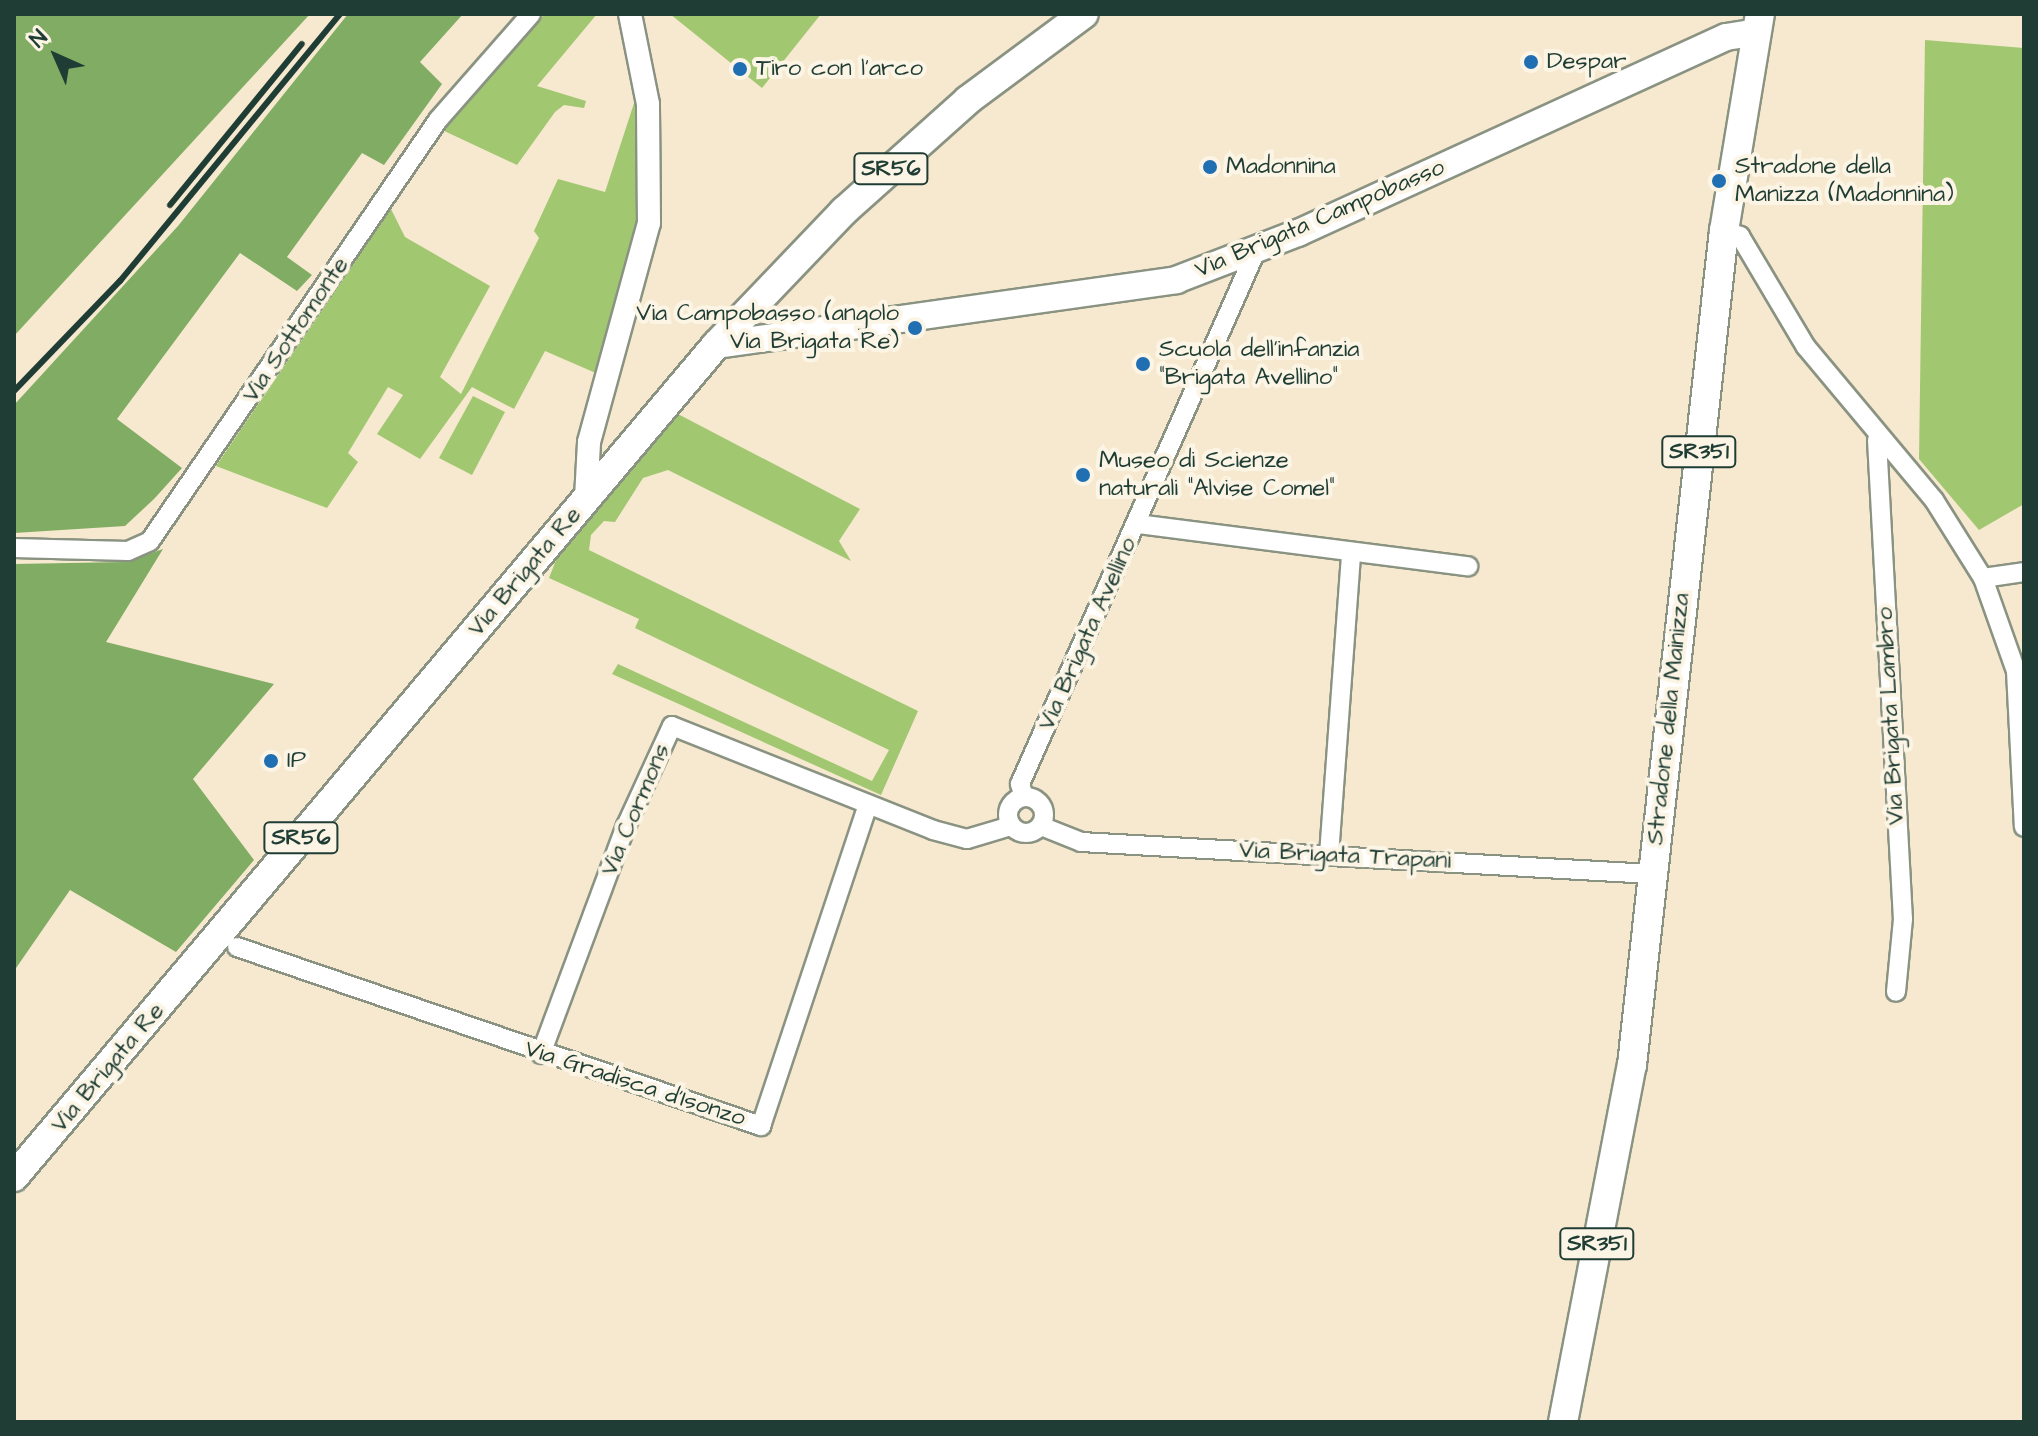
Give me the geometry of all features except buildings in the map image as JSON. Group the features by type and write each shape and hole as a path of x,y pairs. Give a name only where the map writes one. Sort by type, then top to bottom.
{"main road":[{"name":"Via Brigata Re","path":"14,1177 716,345 844,211 968,100 1084,14"},
{"name":"Via Brigata Campobasso","path":"716,345 1149,285 1256,251 1758,23"},
{"name":"Stradone della Mainizza","path":"1563,1422 1632,1065 1724,231 1758,23"}],"street":[{"name":"Via Sottomonte","path":"14,548 128,551 150,541 438,120 531,14"},
{"path":"586,498 589,442 649,223 648,104 630,14"},
{"path":"1724,231 1740,236 1806,347 1877,440 1934,500 1983,578 2016,671 2024,827"},
{"name":"Via Brigata Avellino","path":"1024,797 1020,784 1138,524 1256,251"},
{"name":"Via Brigata Lambro","path":"1877,440 1903,919 1896,992"},
{"path":"1138,524 1468,566"},
{"path":"1329,855 1351,552"},
{"path":"1983,578 2024,572"},
{"name":"Via Cormons","path":"541,1054 626,826 672,726 867,807 967,839 1011,826"},
{"path":"1011,826 1008,811 1024,797 1043,807 1041,826"},
{"name":"Via Gradisca d'Isonzo","path":"237,947 541,1054 761,1126 867,807"},
{"name":"Via Brigata Trapani","path":"1011,826 1022,834 1041,826 1081,842 1652,874"}],"green space":[{"path":"14,14 310,14 14,336"},
{"path":"348,14 463,14 420,62 442,84 384,165 362,153 287,257 312,275 297,291 240,253 117,419 182,468 154,499 125,526 14,533 14,405 178,226"},
{"path":"545,14 597,14 537,86 586,101 584,108 564,105 555,112 517,165 440,129"},
{"path":"670,14 821,14 762,88"},
{"path":"1925,40 2024,48 2024,504 1979,530 1919,459"},
{"path":"637,94 644,160 638,228 598,374 545,351 514,409 472,387 420,459 377,434 403,395 388,387 348,453 358,462 327,508 216,466 391,209 405,237 490,286 440,377 461,394 539,238 534,231 558,179 605,192"},
{"path":"473,396 505,412 472,475 439,458"},
{"path":"676,413 860,509 839,541 851,561 668,470 643,478 615,522 604,521 591,535 589,550 918,711 881,795 612,674 618,664 872,781 889,750 635,628 639,619 549,578 562,545"},
{"path":"163,549 106,642 274,684 193,779 254,860 176,952 70,890 14,971 14,564 125,562"}],"railway":[{"path":"14,391 120,281 340,14"},
{"path":"170,205 302,44"}],"place":[{"name":"Despar","path":"1531,62"},
{"name":"Tiro con l'arco","path":"740,69"},
{"name":"Madonnina","path":"1210,167"},
{"name":"Stradone della Manizza (Madonnina)","path":"1719,181"},
{"name":"Via Campobasso (angolo Via Brigata Re)","path":"915,328"},
{"name":"Scuola dell'infanzia \"Brigata Avellino\"","path":"1143,364"},
{"name":"Museo di Scienze naturali \"Alvise Comel\"","path":"1083,475"},
{"name":"IP","path":"271,761"}]}
